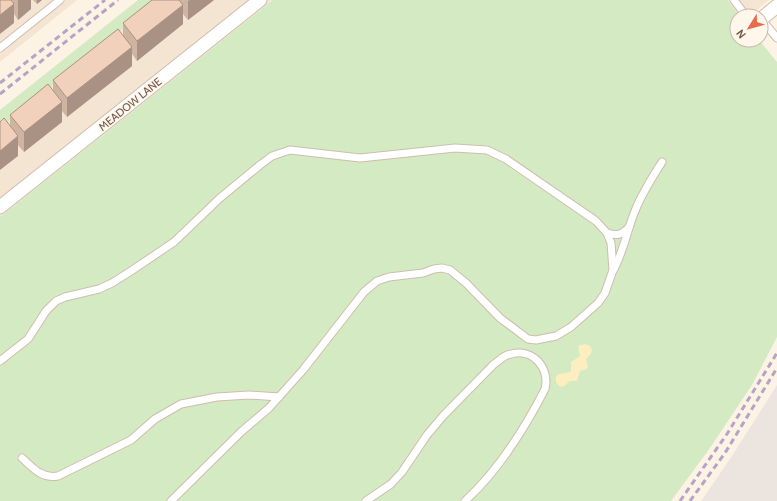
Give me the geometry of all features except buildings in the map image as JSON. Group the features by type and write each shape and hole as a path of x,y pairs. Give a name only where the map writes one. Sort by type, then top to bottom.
{"street":[{"name":"MEADOW LANE","path":"0,207 260,0"},
{"path":"769,12 777,6"}],"lane":[{"path":"0,48 60,0"},
{"path":"769,28 777,38"},
{"path":"0,360 28,339 46,311 56,301 65,297 99,289 131,271 174,242 220,198 260,164 276,154 290,150 360,158 455,148 487,150 506,159 596,221 607,234 611,243 613,270"},
{"path":"171,501 279,397 303,370 364,292 377,281 389,277 423,273 434,269 442,268 450,270 466,283 500,318 528,339 536,340 556,336 587,314 605,293 613,270 623,249 629,227 641,196 662,162"},
{"path":"607,234 616,236 620,235 629,227"},
{"path":"366,501 380,493 396,478 443,416 494,364 504,356 512,353 530,356 539,361 545,369 547,379 545,389 510,450 492,474 465,501"},
{"path":"22,458 38,473 51,477 58,476 131,440 155,420 181,404 217,397 279,397"}],"shaded area":[{"path":"0,0 77,0 0,62"},
{"path":"158,0 273,0 0,217 0,128"},
{"path":"727,0 769,0 759,8 734,8"},
{"path":"777,385 777,501 701,501 732,456"}],"green space":[{"path":"138,0 158,0 0,128 0,110"},
{"path":"273,0 727,0 734,8 729,8 729,48 766,48 777,62 777,337 752,385 710,448 671,501 0,501 0,217"}],"sand":[{"path":"585,344 590,346 592,350 591,354 586,359 588,366 587,369 580,371 577,381 570,381 563,387 559,386 556,382 556,376 571,372 571,362 580,356 578,346"}],"railway":[{"path":"0,83 105,0"},
{"path":"0,94 118,0"},
{"path":"680,501 727,434 777,353"},
{"path":"690,501 725,453 777,368"}]}
